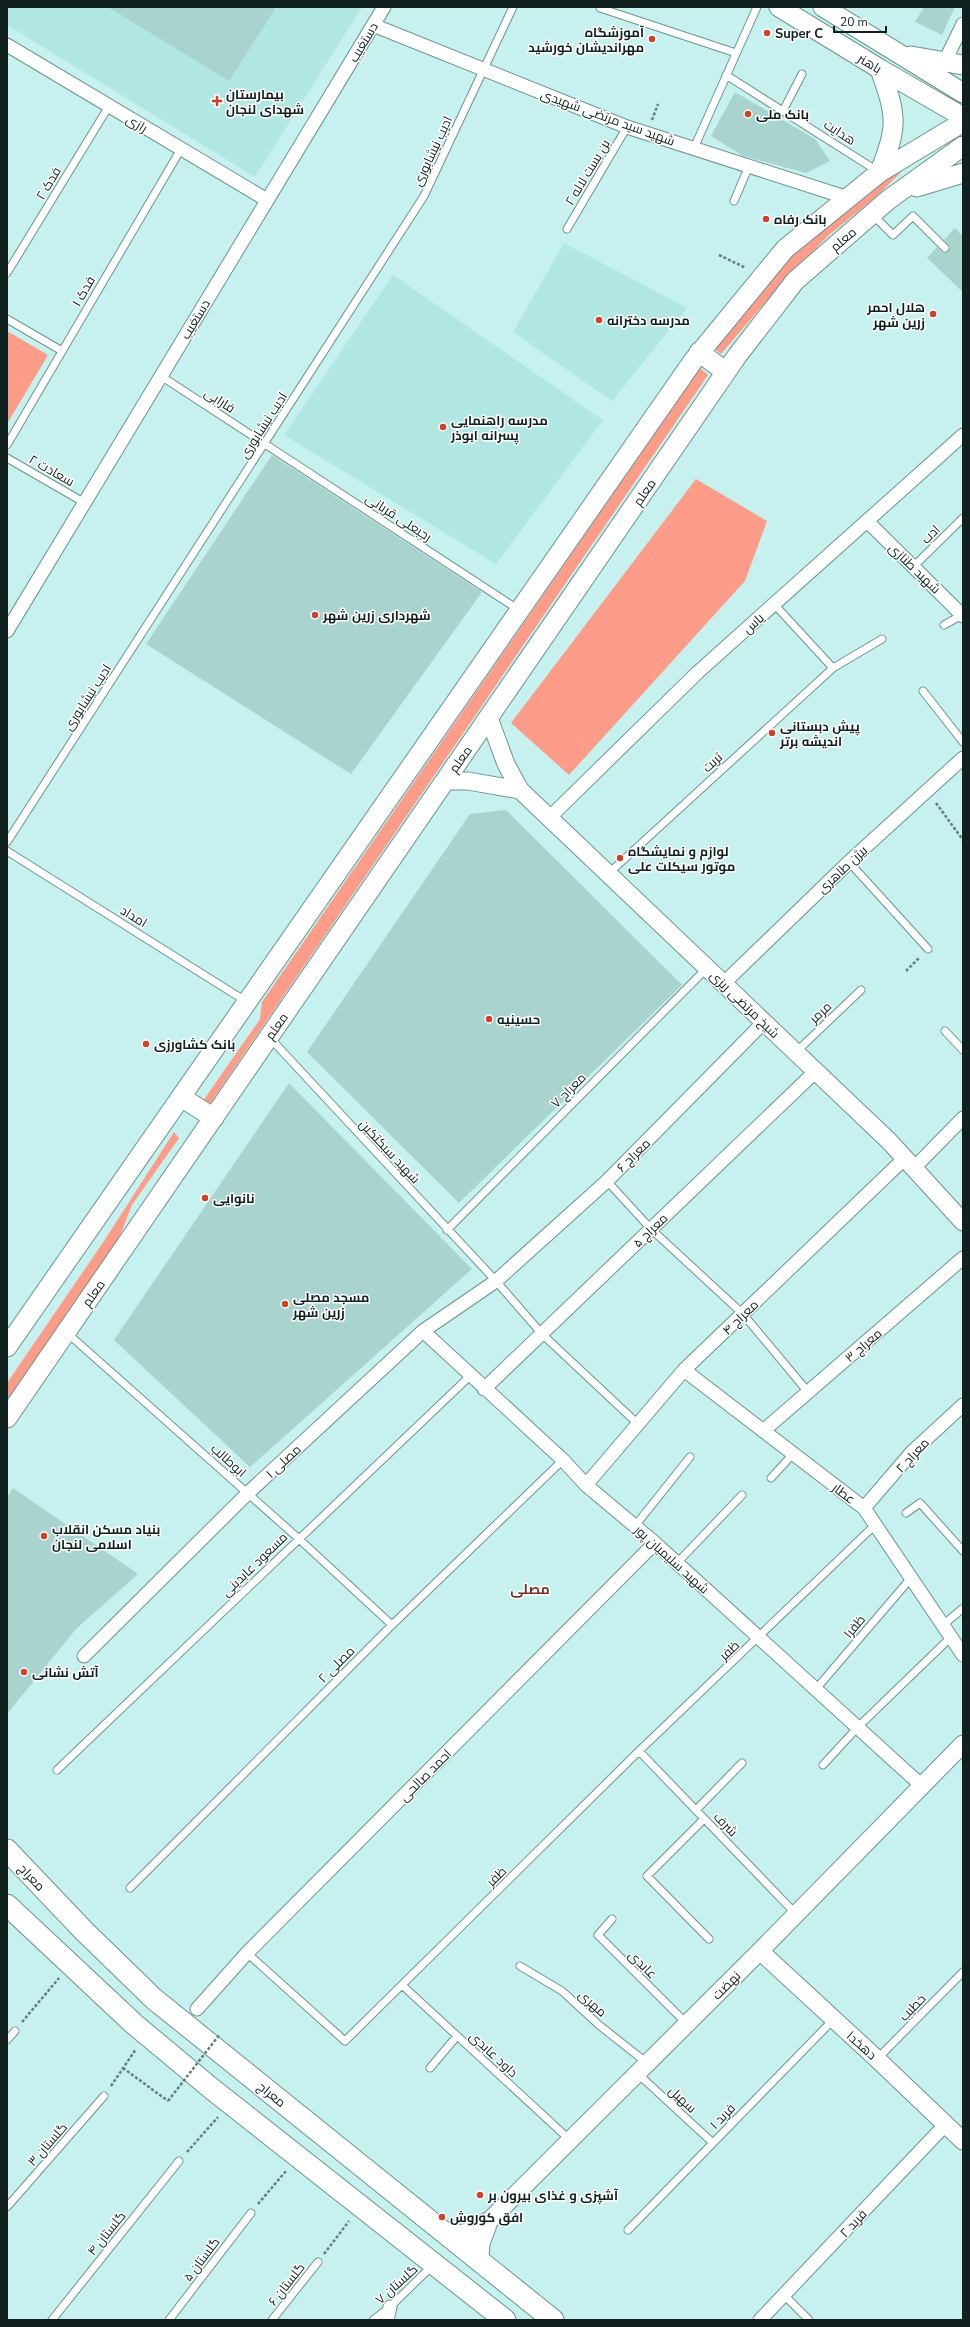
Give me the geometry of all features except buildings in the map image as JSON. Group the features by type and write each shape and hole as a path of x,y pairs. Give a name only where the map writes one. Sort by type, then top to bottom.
{"main road":[{"name":"باهنر","path":"779,7 880,69 963,117"},
{"name":"باهنر","path":"823,7 903,54 963,92"},
{"path":"903,54 963,65"},
{"path":"880,69 893,105 894,126 891,142 880,172"},
{"path":"7,1347 699,352 785,248 880,172 963,122"},
{"name":"معلم","path":"7,1418 726,372 795,281 888,200 963,146"},
{"path":"888,200 931,181 963,173"},
{"path":"699,352 726,372"},
{"path":"181,1097 214,1118"},
{"name":"معراج","path":"7,1850 84,1931 154,1999 553,2320"},
{"path":"7,1904 146,2034 230,2103 505,2320"},
{"path":"451,2237 468,2234 486,2224"},
{"path":"478,2259 479,2243 486,2224"}],"street":[{"name":"دستغیب","path":"7,631 384,7"},
{"path":"945,61 963,24"},
{"name":"شهید سید مرتضی شهیدی","path":"373,25 627,127 848,198"},
{"name":"رازی","path":"7,45 267,200"},
{"name":"یاس","path":"549,818 697,673 963,435"},
{"name":"شهید طنازی","path":"867,521 963,615"},
{"name":"شیخ مرتضی ریزی","path":"489,718 506,764 520,790 816,1071 909,1163 963,1222"},
{"name":"بیژن طاهری","path":"724,983 849,862 963,759"},
{"path":"445,781 468,781 520,790"},
{"name":"معراج ۶","path":"496,1281 607,1181 764,1022"},
{"name":"معراج ۵","path":"484,1389 816,1071"},
{"name":"معراج ۴","path":"586,1485 684,1370 743,1314 909,1163 963,1118"},
{"name":"معراج ۳","path":"763,1431 963,1258"},
{"name":"مصلی ۱","path":"84,1656 248,1493 423,1331 496,1281"},
{"name":"شهید سلیمیان پور","path":"423,1331 484,1389 564,1460 586,1485 656,1543 922,1786"},
{"name":"عطار","path":"684,1370 864,1508 963,1655"},
{"name":"معراج ۲","path":"864,1508 912,1452 963,1405"},
{"name":"احمد صالحی","path":"197,2009 247,1953 656,1543"},
{"name":"نهضت","path":"486,2224 796,1915 963,1744"},
{"name":"دهخدا","path":"760,1951 878,2059 963,2141"},
{"name":"فرید ۲","path":"760,2320 945,2125"},
{"path":"387,2320 390,2307"}],"lane":[{"name":"ادیب نیشابوری","path":"7,842 424,196 513,7"},
{"path":"694,148 757,7"},
{"path":"600,8 736,53"},
{"path":"784,109 802,74"},
{"name":"هدایت","path":"726,75 784,109 880,172"},
{"name":"فدک ۲","path":"7,273 109,106"},
{"name":"بن بست لاله ۲","path":"567,229 627,127"},
{"name":"فدک ۱","path":"7,445 181,149"},
{"path":"734,201 749,166"},
{"path":"872,214 893,235 913,216 945,248"},
{"path":"7,319 62,351"},
{"name":"فارابی","path":"161,376 265,444"},
{"name":"رجبعلی قربانی","path":"265,444 519,610"},
{"name":"سعادت ۲","path":"7,458 84,503"},
{"name":"ادب","path":"913,567 963,518"},
{"path":"774,604 833,668"},
{"path":"944,625 963,615"},
{"name":"تربت","path":"608,874 833,668 882,639"},
{"path":"923,691 963,742"},
{"name":"امداد","path":"7,851 248,1002"},
{"path":"849,862 928,949"},
{"name":"معراح ۷","path":"447,1230 707,968"},
{"name":"مرمر","path":"795,1052 861,990"},
{"path":"945,1031 963,1050"},
{"name":"شهید سبکتکین","path":"269,1037 496,1281 542,1334 638,1424"},
{"path":"607,1181 651,1229 743,1314 808,1392"},
{"name":"ابوطالب","path":"66,1332 248,1493 392,1625"},
{"name":"مسعود عابدینی","path":"57,1770 298,1538 470,1376"},
{"path":"771,1478 793,1454"},
{"path":"635,1526 690,1457"},
{"name":"مصلی ۲","path":"130,1888 392,1625 564,1460"},
{"path":"677,1563 742,1495"},
{"path":"906,1513 920,1503 963,1551"},
{"name":"ظفر","path":"247,1953 345,2041 639,1751 759,1638 875,1525"},
{"name":"ظفرا","path":"816,1689 911,1578"},
{"path":"943,1625 962,1609"},
{"path":"823,1765 858,1727 951,1637"},
{"name":"شرف","path":"639,1751 796,1915"},
{"path":"696,1810 742,1763"},
{"path":"704,1819 647,1876 708,1939"},
{"name":"عابدی","path":"612,1919 598,1936 687,2024"},
{"name":"مهری","path":"520,1966 562,1991 642,2068"},
{"name":"خطیب","path":"878,2059 963,1972"},
{"name":"داود عابدی","path":"402,1985 570,2140"},
{"name":"فرید ۱","path":"628,2230 834,2019"},
{"path":"7,2040 15,2031"},
{"path":"430,2068 457,2036"},
{"name":"سهیل","path":"642,2068 713,2143"},
{"name":"گلستان ۳","path":"7,2207 104,2096"},
{"name":"گلستان ۴","path":"52,2320 179,2161"},
{"name":"گلستان ۵","path":"169,2320 251,2213"},
{"name":"گلستان ۶","path":"272,2320 318,2262"},
{"name":"گلستان ۷","path":"373,2320 390,2307 434,2265"},
{"path":"784,2296 809,2320"}],"path":[{"path":"719,255 763,275"},
{"path":"927,791 963,840"},
{"path":"906,971 928,949"},
{"path":"15,2031 71,1964"},
{"path":"104,2096 146,2034"},
{"path":"123,2068 168,2101 220,2034"},
{"path":"179,2161 230,2103"},
{"path":"251,2213 298,2157"},
{"path":"318,2262 360,2206"}],"shaded area":[{"name":"بیمارستان شهدای لنجان","path":"7,7 362,7 255,177 7,25"},
{"path":"906,167 877,196 829,235 780,285 721,354 713,347 794,252 849,203"},
{"name":"مدرسه دخترانه","path":"564,243 687,308 612,401 513,332"},
{"name":"مدرسه راهنمایی پسرانه ابوذر","path":"393,275 603,420 496,564 284,435"},
{"path":"7,331 48,355 7,424"},
{"path":"700,368 708,375 209,1105 203,1101 260,1019 262,1002"},
{"path":"696,479 767,521 745,581 569,775 511,723"},
{"path":"174,1132 179,1138 132,1205 119,1238 7,1405 7,1383 104,1241"}],"place":[{"name":"Super C","path":"767,33"},
{"name":"آموزشگاه مهراندیشان خورشید","path":"652,39"},
{"name":"بیمارستان شهدای لنجان","path":"217,101"},
{"name":"بانک ملی","path":"748,114"},
{"name":"بانک رفاه","path":"766,219"},
{"name":"هلال احمر زرین شهر","path":"933,314"},
{"name":"مدرسه دخترانه","path":"599,320"},
{"name":"مدرسه راهنمایی پسرانه ابوذر","path":"443,427"},
{"name":"شهرداری زرین شهر","path":"315,615"},
{"name":"پیش دبستانی اندیشه برتر","path":"772,733"},
{"name":"لوازم و نمایشگاه موتور سیکلت علی","path":"620,858"},
{"name":"حسینیه","path":"489,1019"},
{"name":"بانک کشاورزی","path":"146,1044"},
{"name":"نانوایی","path":"205,1198"},
{"name":"مسجد مصلی زرین شهر","path":"285,1304"},
{"name":"بنیاد مسکن انقلاب اسلامی لنجان","path":"44,1536"},
{"name":"آتش نشانی","path":"24,1672"},
{"name":"آشپزی و غذای بیرون بر","path":"480,2195"},
{"name":"افق کوروش","path":"442,2217"}],"district":[{"name":"مصلی","path":"530,1589"}]}
